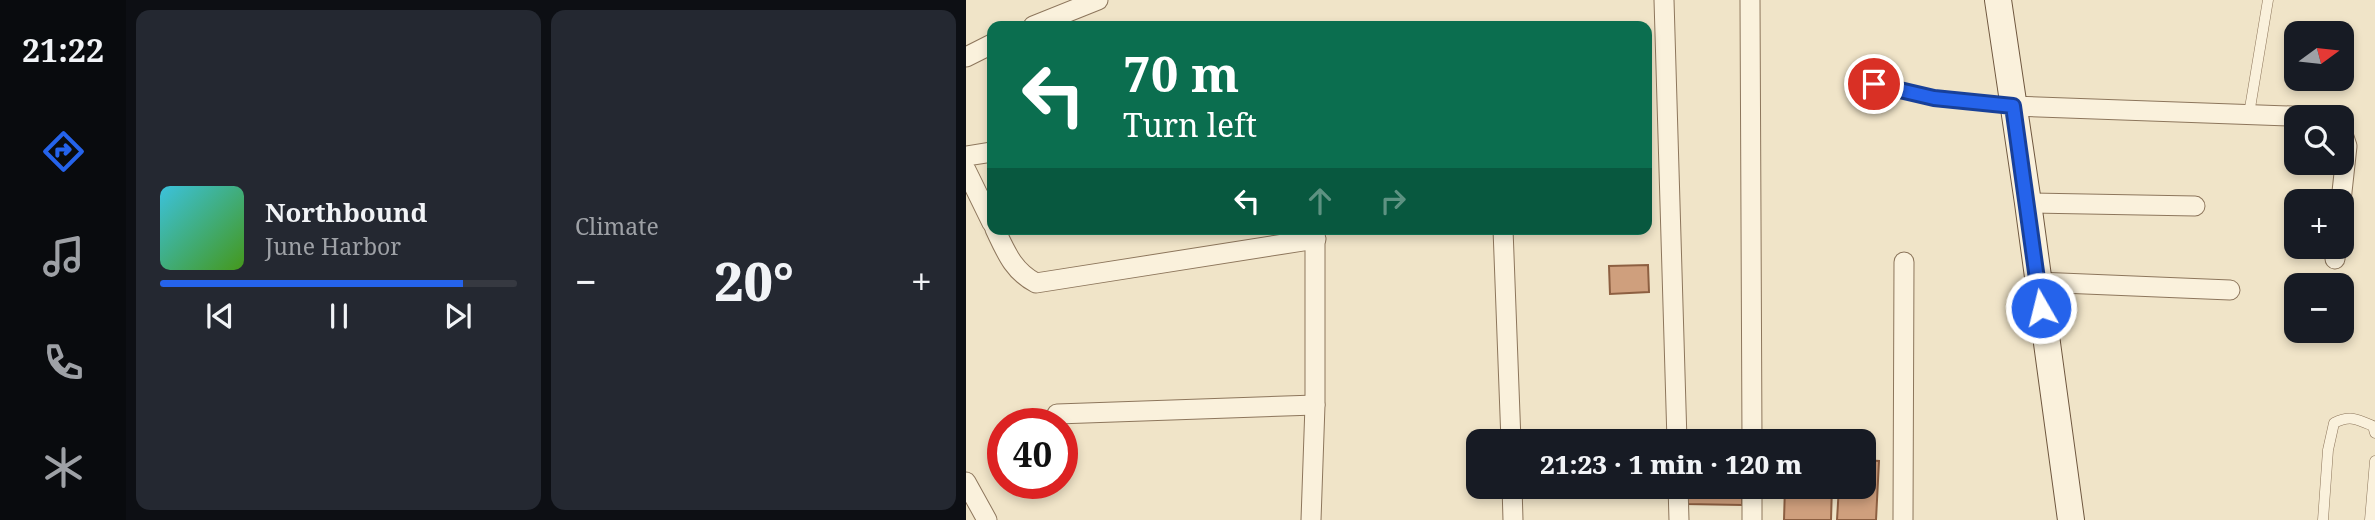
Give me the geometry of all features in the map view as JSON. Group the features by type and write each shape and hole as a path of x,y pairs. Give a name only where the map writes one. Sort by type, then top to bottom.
{"street":[{"path":"1046,21 1098,0"},
{"path":"1664,0 1677,429"},
{"path":"1751,0 1752,429"},
{"path":"1998,0 2071,520"},
{"path":"966,57 987,46"},
{"path":"2013,106 2284,116"},
{"path":"966,156 987,153"},
{"path":"966,170 987,213"},
{"path":"2028,203 2195,206"},
{"path":"998,235 1014,267 1024,277 1036,283 1310,235"},
{"path":"1311,520 1316,235"},
{"path":"1503,235 1511,429"},
{"path":"1903,520 1904,262"},
{"path":"2037,282 2230,290"},
{"path":"1078,413 1315,405"},
{"path":"966,482 987,520"},
{"path":"1512,499 1513,520"},
{"path":"1678,499 1679,520"},
{"path":"1752,499 1752,520"}],"lane":[{"path":"2249,114 2268,0"},
{"path":"1874,84 1934,98 2013,106"},
{"path":"2323,520 2328,450 2334,423 2345,417 2356,419 2373,426 2375,433"},
{"path":"2370,520 2375,461"}],"building":[{"path":"1648,265 1649,292 1610,294 1609,266"},
{"path":"1876,461 1879,461 1876,520 1837,520 1838,499 1876,499"},
{"path":"1686,499 1742,499 1742,505 1686,504"},
{"path":"1785,499 1832,499 1831,520 1784,520"}],"route":[{"path":"1874,84 1934,98 2013,106 2041,308"}]}
